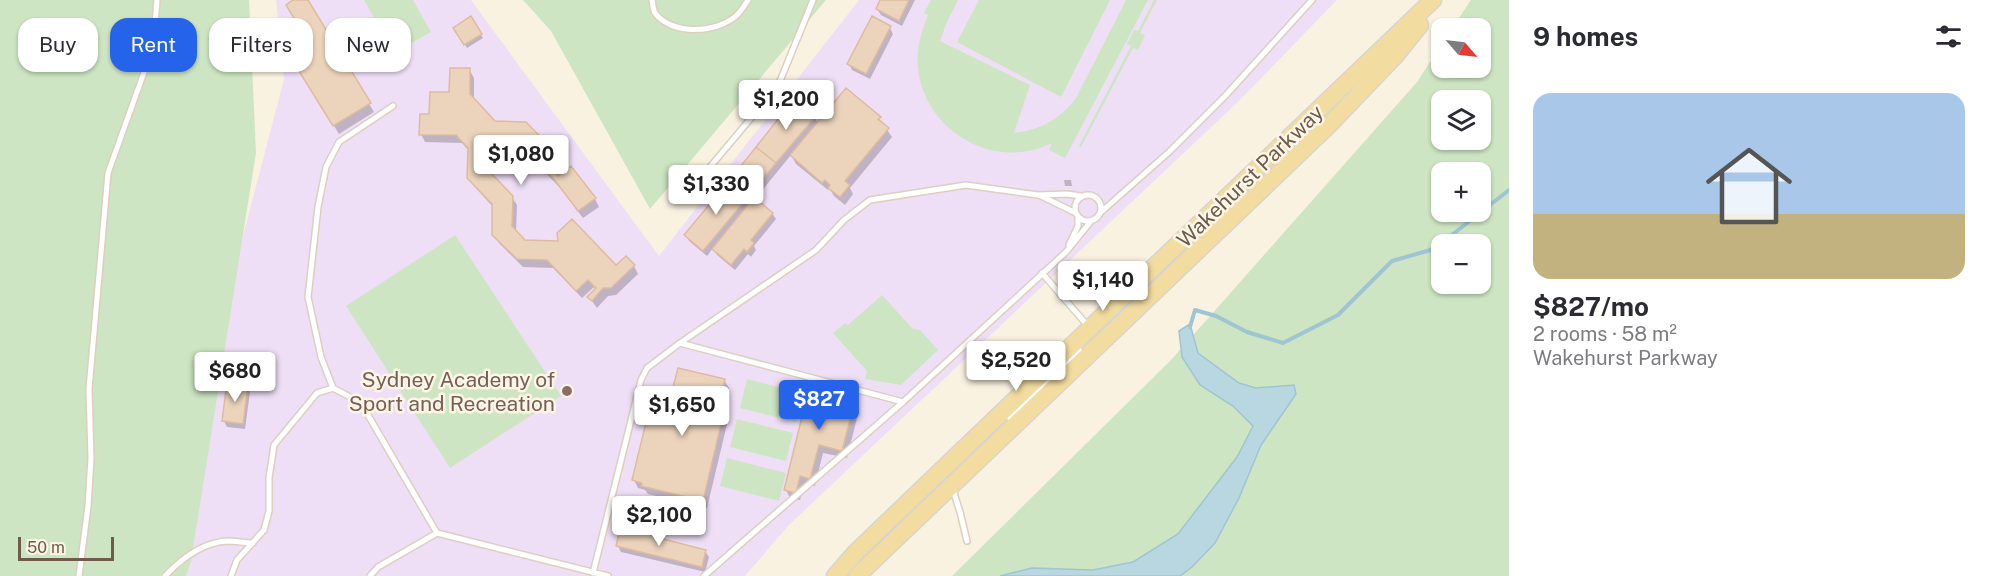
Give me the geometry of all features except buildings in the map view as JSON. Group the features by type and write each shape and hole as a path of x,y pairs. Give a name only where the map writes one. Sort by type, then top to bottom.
{"main road":[{"name":"Wakehurst Parkway","path":"835,576 856,552 1433,0"},
{"name":"Wakehurst Parkway","path":"857,576 1328,126 1395,56 1440,0"}],"street":[{"path":"967,470 989,440 1085,343 1090,328 1120,325"}],"lane":[{"path":"78,576 88,506 91,458 89,390 108,172 147,64 154,37 157,0"},
{"path":"652,0 654,12 663,20 677,27 700,30 719,25 736,16 748,0"},
{"path":"689,192 778,86 813,0"},
{"path":"704,576 903,402 1066,252 1092,220 1169,152 1226,96 1312,0"},
{"path":"393,106 339,142 326,167 318,207 308,297 321,357 333,388 350,397 366,410 437,533"},
{"path":"593,573 641,380 647,368 816,249 844,220 870,200 966,184 1038,195 1089,195 1096,198 1100,205 1100,213"},
{"path":"1038,195 1084,221 1092,220"},
{"path":"1066,252 1078,226 1075,206 1082,196"},
{"path":"1042,273 1090,328"},
{"path":"680,343 903,402"},
{"path":"231,576 237,560 264,531 269,511 269,478 274,445 317,393 333,388"},
{"path":"951,486 967,541"},
{"path":"370,576 378,567 437,533 608,576"},
{"path":"165,576 187,555 202,548 227,541 253,543"}],"shaded area":[{"name":"Sydney Academy of Sport and Recreation","path":"276,0 471,0 659,256 859,0 1337,0 1239,101 789,525 745,576 144,576 165,535 284,79 283,72 313,72 313,18 278,18"}],"green space":[{"path":"0,0 249,0 250,18 209,18 209,72 252,72 256,153 191,561 186,576 0,576"},
{"path":"364,0 413,0 431,32 411,43 411,18 374,18"},
{"path":"523,0 826,0 650,209 551,31"},
{"path":"931,0 958,0 940,41 1030,85 1014,133 1041,126 1063,112 1076,98 1126,0 1148,0 1065,158 1049,150 1052,143 1030,151 1008,152 986,149 966,140 948,127 934,111 923,91 918,69 920,41 928,15 924,13"},
{"path":"979,0 1110,0 1061,97 957,42"},
{"path":"1154,0 1157,0 1140,33 1145,35 1138,50 1133,48 1081,147 1079,146 1131,46 1127,44 1134,30 1138,31"},
{"path":"1471,0 1509,0 1509,576 952,576 1172,359 1417,82 1431,60 1431,78 1491,78 1491,18 1459,18"},
{"path":"455,235 561,396 450,468 346,306"},
{"path":"882,295 913,329 920,330 938,350 901,385 865,379 867,371 833,333 845,323 848,325"},
{"path":"747,379 803,394 796,422 740,408"},
{"path":"737,419 793,433 786,461 730,447"},
{"path":"727,458 786,473 779,501 720,486"}],"water":[{"path":"1190,324 1198,353 1239,383 1256,388 1294,385 1296,394 1261,445 1239,498 1215,543 1180,576 1000,576 1032,568 1093,570 1133,562 1178,534 1237,457 1253,426 1233,406 1200,385 1182,357 1179,331"}],"waterway":[{"path":"1190,327 1195,310 1216,316 1247,332 1283,343 1338,315 1392,261 1434,249 1509,190"}],"place":[{"name":"Sydney Academy of Sport and Recreation","path":"567,391"}]}
